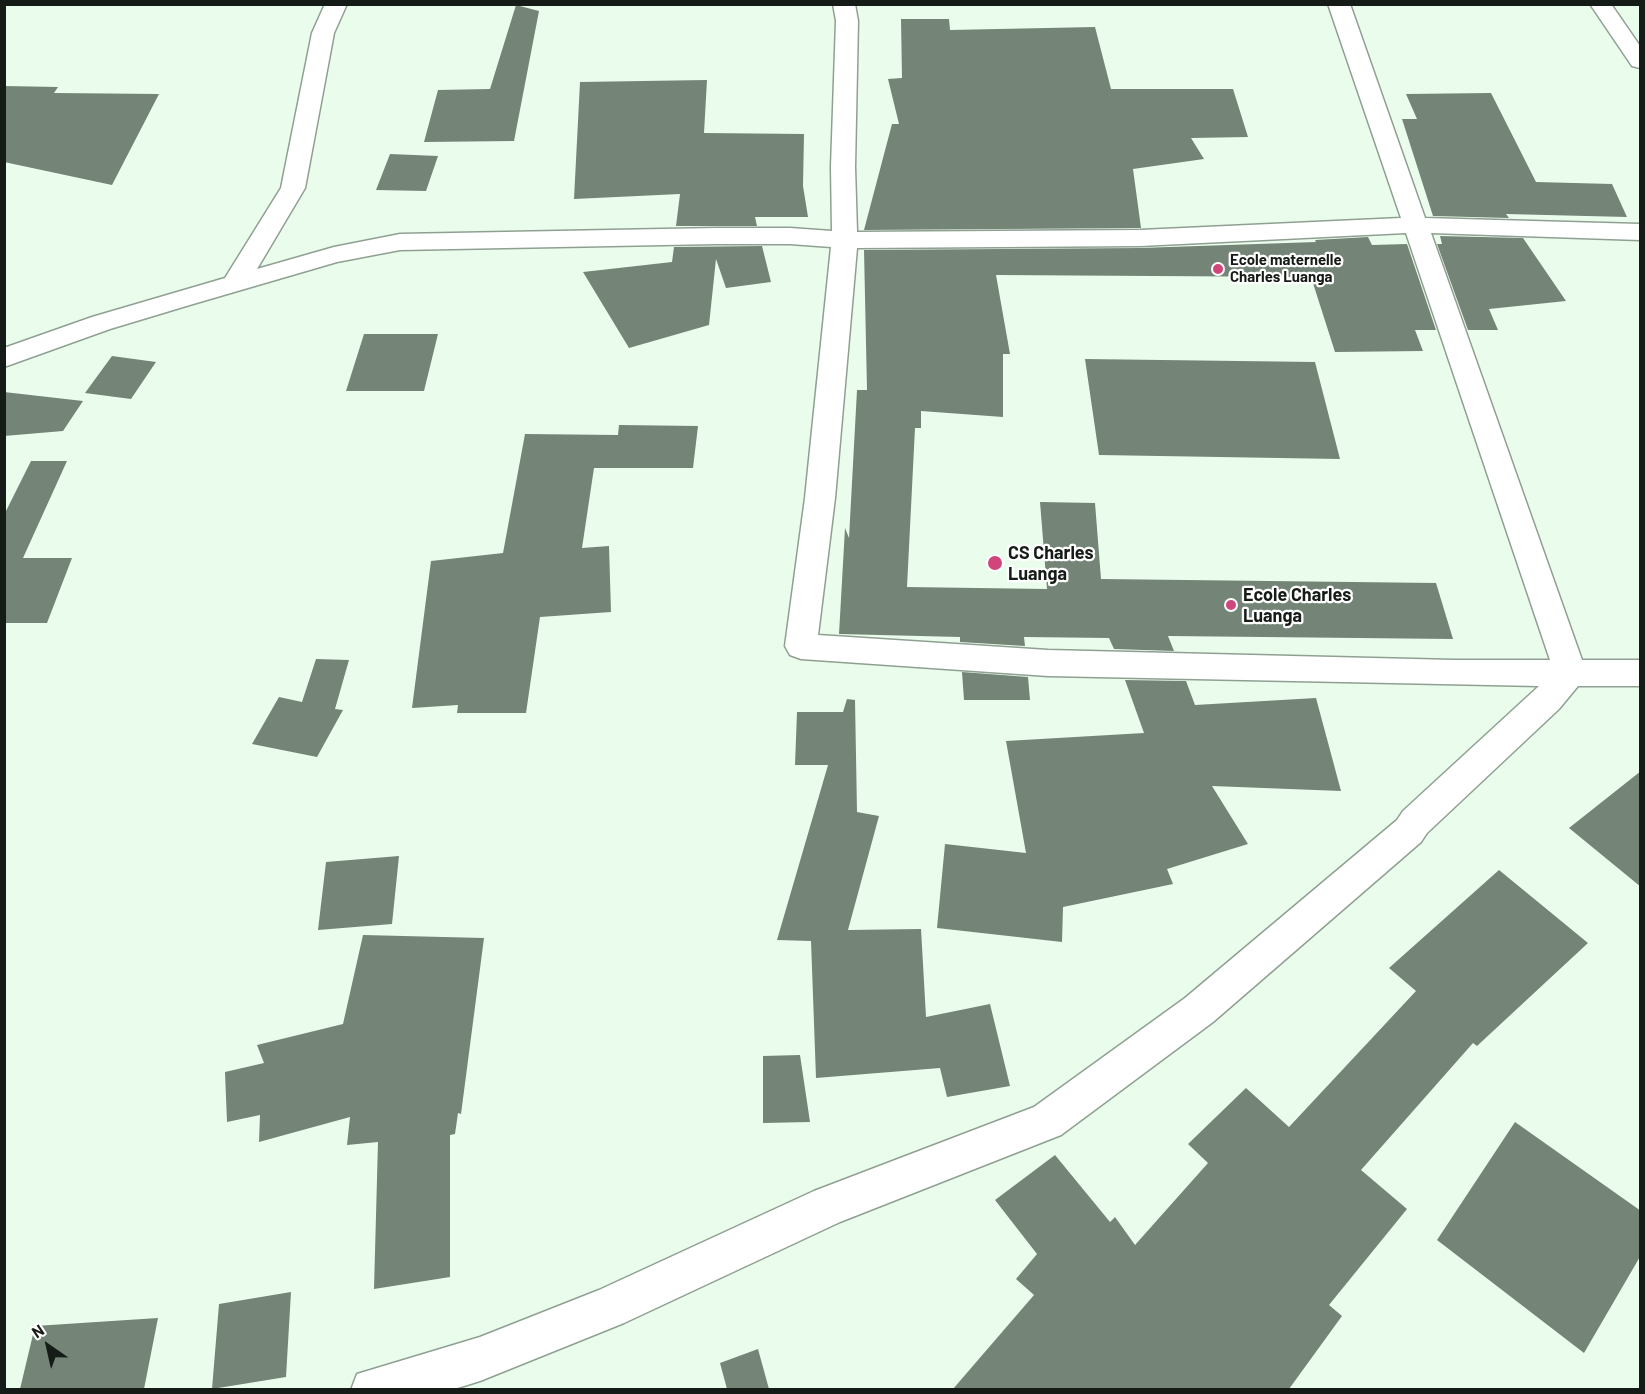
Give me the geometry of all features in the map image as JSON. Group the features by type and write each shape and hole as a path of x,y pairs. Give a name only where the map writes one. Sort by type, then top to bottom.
{"street":[{"path":"235,283 293,188 323,33 336,4"},
{"path":"844,4 847,21 843,167 844,240 820,498 801,646 1048,663 1454,673 1641,673"},
{"path":"1339,4 1570,672"},
{"path":"1600,4 1641,61"},
{"path":"4,358 101,323 235,283 334,255 400,242 716,236 790,236 844,240 1140,238 1415,225 1641,232"},
{"path":"373,1389 480,1359 609,1308 829,1206 1047,1121 1199,1010 1409,831 1415,822 1547,700 1570,672"}],"building":[{"path":"516,5 539,11 514,141 424,142 438,90 490,89"},
{"path":"901,19 949,19 950,30 1095,27 1111,89 1233,89 1248,137 1191,138 1204,159 1133,169 1141,228 864,230 892,124 899,124 888,79 902,78"},
{"path":"707,80 704,133 804,134 803,186 808,217 755,217 757,226 676,226 680,194 574,199 580,82"},
{"path":"4,86 58,87 54,93 159,94 112,185 4,162"},
{"path":"1491,93 1536,182 1612,184 1627,217 1506,214 1509,218 1433,216 1402,119 1417,119 1406,94"},
{"path":"390,154 438,156 426,191 376,190"},
{"path":"1440,236 1523,238 1566,301 1489,309 1498,330 1468,330 1437,244 1442,244"},
{"path":"1368,237 1372,245 1407,244 1436,330 1415,330 1423,351 1335,352 1311,277 996,275 1010,354 1003,354 1003,417 921,411 921,428 915,428 907,587 1047,589 1040,502 1095,503 1101,579 1436,583 1453,639 1168,636 1174,651 1114,649 1109,638 1024,637 1025,646 960,642 960,637 839,634 845,528 849,538 857,390 867,390 864,250 1140,248 1316,242 1315,240"},
{"path":"762,246 771,282 726,288 716,259 709,325 629,348 583,272 672,262 674,247"},
{"path":"364,334 438,334 424,391 346,391"},
{"path":"112,356 156,362 131,399 85,393"},
{"path":"1085,359 1315,362 1340,459 1099,455"},
{"path":"4,392 83,401 63,431 4,436"},
{"path":"619,425 698,426 693,468 594,468 582,548 609,546 611,612 540,617 526,713 457,713 458,705 412,708 431,561 503,553 525,434 618,435"},
{"path":"31,461 67,461 23,558 72,558 47,623 4,623 4,515"},
{"path":"316,659 349,660 335,709 343,710 317,757 252,744 279,697 302,702"},
{"path":"962,672 1028,677 1030,700 964,700"},
{"path":"1125,680 1186,681 1195,705 1316,698 1341,791 1212,786 1248,844 1167,869 1173,884 1063,907 1062,942 937,928 945,844 1026,853 1006,741 1144,733"},
{"path":"847,699 855,700 857,812 879,816 848,930 921,929 926,1017 990,1004 1010,1086 947,1097 940,1068 816,1078 811,941 777,940 828,765 795,765 797,712 843,712"},
{"path":"1641,771 1641,887 1569,828"},
{"path":"399,856 392,924 318,930 326,862"},
{"path":"1499,870 1588,943 1477,1046 1473,1043 1361,1170 1407,1209 1329,1305 1342,1316 1289,1389 953,1389 1034,1295 1016,1279 1037,1254 995,1200 1055,1155 1110,1222 1115,1217 1135,1245 1208,1163 1188,1144 1246,1088 1289,1127 1416,991 1389,968"},
{"path":"363,935 484,938 461,1114 458,1113 455,1134 450,1135 450,1277 374,1289 378,1142 347,1145 350,1117 259,1142 260,1115 227,1122 225,1072 264,1063 257,1045 343,1024"},
{"path":"800,1055 810,1122 763,1123 763,1056"},
{"path":"1515,1122 1641,1211 1641,1255 1584,1353 1437,1240"},
{"path":"291,1292 286,1377 212,1389 219,1304"},
{"path":"158,1318 144,1389 20,1389 35,1326"},
{"path":"758,1349 769,1389 727,1389 720,1363"}],"place":[{"name":"Ecole maternelle Charles Luanga","path":"1218,269"},
{"name":"CS Charles Luanga","path":"995,563"},
{"name":"Ecole Charles Luanga","path":"1231,605"}]}
